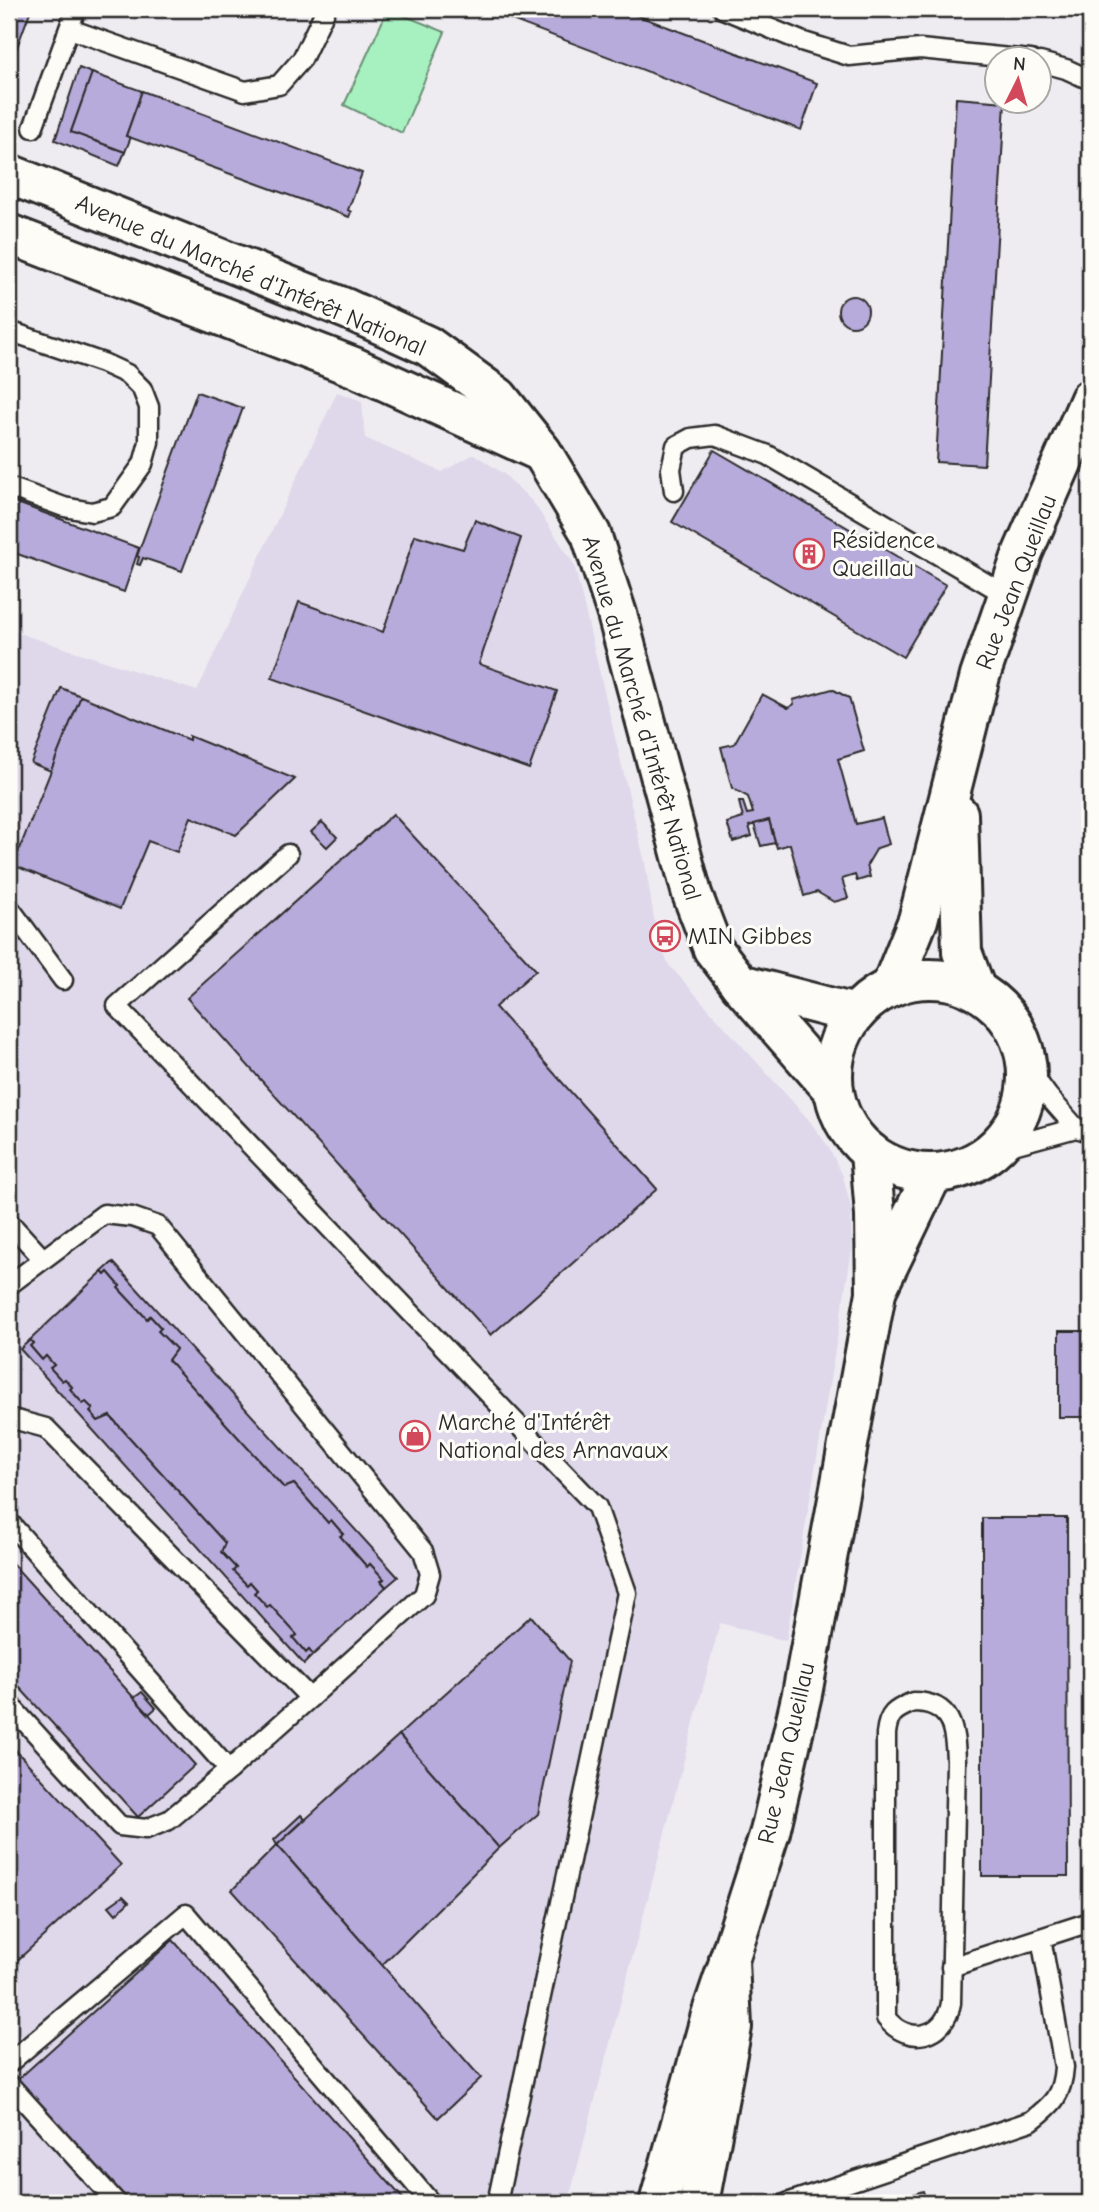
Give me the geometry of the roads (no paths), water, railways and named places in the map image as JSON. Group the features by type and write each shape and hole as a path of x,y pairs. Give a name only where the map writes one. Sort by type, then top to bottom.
{"main road":[{"name":"Avenue du Marché d'Intérêt National","path":"9,174 347,309 428,346 498,397 542,453 591,534 617,614 692,894 713,949 740,984 834,1091"},
{"name":"Avenue du Marché d'Intérêt National","path":"9,234 354,367 542,453"},
{"name":"Rue Jean Queillau","path":"891,987 918,920 980,676 1023,552 1090,399"},
{"name":"Rue Jean Queillau","path":"957,770 962,953 976,990"},
{"path":"934,979 959,983 976,990 998,1007 1016,1030 1024,1048 1027,1086 1024,1104 1010,1130 992,1151 964,1167 933,1173 899,1168 870,1152 846,1125 834,1091 832,1071 844,1031 865,1003 891,987 907,981 934,979"},
{"path":"740,984 855,1014"},
{"name":"Rue Jean Queillau","path":"659,2203 710,2015 770,1832 802,1694 876,1293 875,1215 870,1152"},
{"name":"Rue Jean Queillau","path":"876,1293 933,1173"},
{"path":"699,2203 732,2027 729,1960"}],"lane":[{"path":"33,128 76,9"},
{"path":"70,29 245,90 279,85 302,60 326,9"},
{"path":"723,9 801,41 849,56 920,50 984,56"},
{"path":"1054,66 1090,79"},
{"path":"9,331 103,363 127,374 142,389 149,407 149,442 143,464 112,507 92,512 64,508 9,487"},
{"path":"674,491 671,469 677,446 691,438 715,435 768,455 1008,596"},
{"path":"288,854 117,1006 597,1507 627,1593 497,2203"},
{"path":"9,906 63,980"},
{"path":"1027,1067 1048,1096 1083,1130"},
{"path":"992,1151 1083,1130"},
{"path":"9,1285 104,1214 132,1217 158,1226 423,1551 430,1574 424,1595 310,1698 169,1820 146,1829 120,1826 9,1704"},
{"path":"9,1222 43,1259"},
{"path":"9,1418 46,1428 310,1698"},
{"path":"9,1522 229,1770"},
{"path":"913,1702 926,1702 938,1707 950,1720 955,1735 951,1967 951,2003 949,2014 943,2023 931,2032 918,2035 904,2034 893,2027 887,2018 886,1734 887,1720 898,1708 913,1702"},
{"path":"9,2063 186,1914 431,2203"},
{"path":"951,1967 1090,1922"},
{"path":"787,2203 1031,2120 1045,2110 1063,2085 1064,2067 1041,1938"},
{"path":"9,2084 117,2203"}],"place":[{"name":"Résidence Queillau","path":"809,554"},
{"name":"MIN Gibbes","path":"665,936"},
{"name":"Marché d'Intérêt National des Arnavaux","path":"415,1436"}]}
